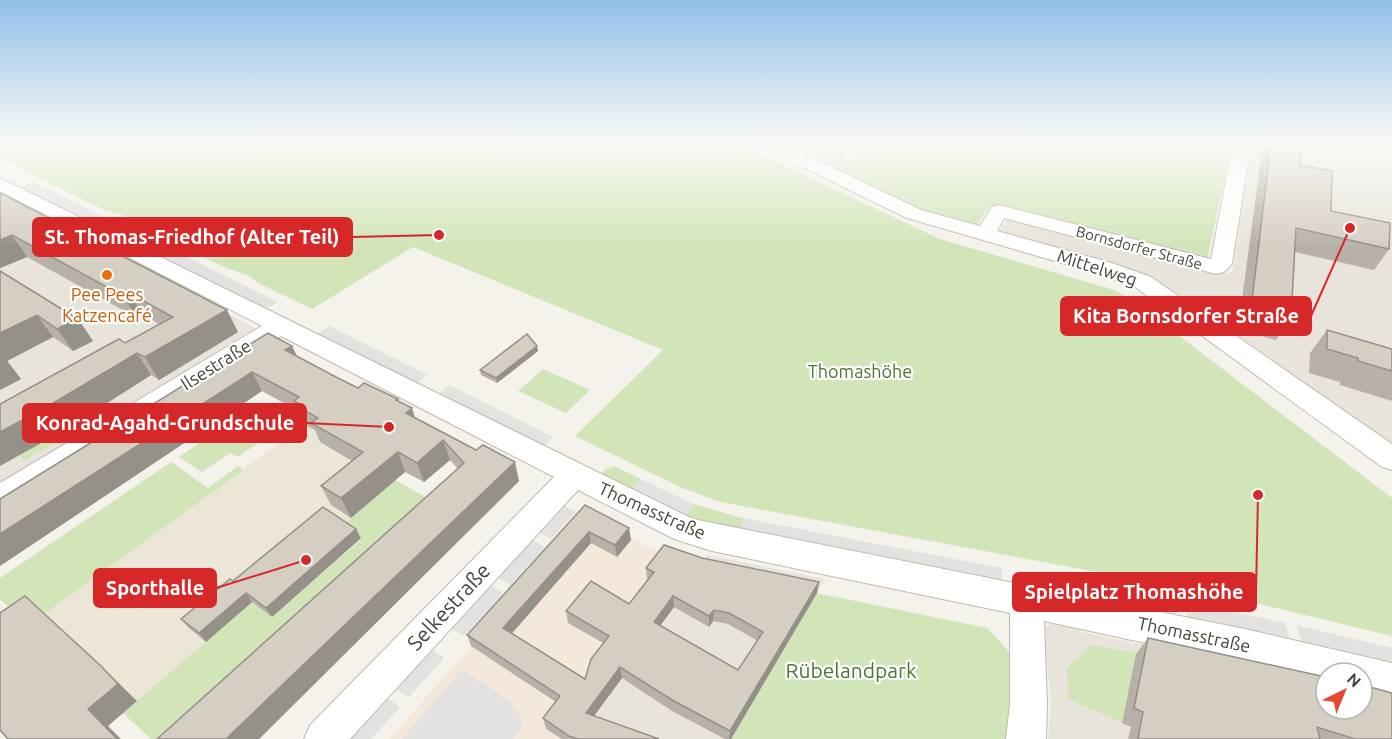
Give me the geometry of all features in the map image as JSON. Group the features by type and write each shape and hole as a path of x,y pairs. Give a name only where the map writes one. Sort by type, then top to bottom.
{"street":[{"name":"Mittelweg","path":"838,177 914,214 1104,268 1143,282 1392,459"},
{"name":"Bornsdorfer Straße","path":"985,234 999,212 1216,267 1221,264 1236,177"},
{"name":"Thomasstraße","path":"0,184 574,475 669,522 712,538 1314,662"},
{"name":"Ilsestraße","path":"0,498 280,326"},
{"name":"Selkestraße","path":"324,739 574,475"},
{"path":"1026,739 1030,698 1025,629 1028,602"},
{"name":"Thomasstraße","path":"1374,676 1392,681"}],"shaded area":[{"path":"1248,177 1392,177 1392,447 1150,276 1124,266 1000,230 1008,218 1211,272 1229,274 1233,271"},
{"path":"33,182 119,224 112,233 20,187"},
{"path":"0,196 257,329 0,489"},
{"path":"153,240 278,302 266,309 135,244"},
{"path":"329,326 428,375 415,384 316,335"},
{"path":"449,385 553,437 542,448 437,395"},
{"path":"350,391 436,445 342,525 361,538 272,617 252,603 93,739 0,647"},
{"path":"641,479 693,504 685,516 632,490"},
{"path":"564,505 576,512 551,539 539,532"},
{"path":"587,516 679,563 674,607 589,723 632,739 389,739"},
{"path":"743,518 1001,568 1003,583 740,531"},
{"path":"532,539 545,547 510,585 497,577"},
{"path":"707,555 825,579 731,739 632,739 588,724 702,570"},
{"path":"1082,582 1172,599 1176,617 1084,599"},
{"path":"490,585 503,593 464,636 451,628"},
{"path":"1183,601 1285,623 1291,642 1188,619"},
{"path":"1054,621 1074,622 1081,632 1185,653 1314,704 1314,721 1374,721 1392,739 1048,739 1051,699 1045,628"},
{"path":"1296,625 1392,648 1392,669 1374,664 1374,661 1364,661 1303,644"},
{"path":"431,649 444,658 409,697 395,688"},
{"path":"462,669 511,702 524,724 513,739 402,739"},
{"path":"386,697 400,707 371,739 348,739"}],"green space":[{"name":"Thomashöhe","path":"38,177 811,177 940,239 1114,290 1132,300 1392,498 1392,636 1227,596 720,502 680,487 575,436 663,350 413,247 312,309 260,284 247,275 226,268 131,223 123,215 105,210"},
{"path":"854,177 1225,177 1207,261 991,206 977,225 925,211"},
{"path":"543,369 590,390 566,413 518,391"},
{"path":"257,404 288,422 238,457 230,453 202,472 179,457"},
{"path":"63,430 69,434 25,460 18,454"},
{"path":"171,462 208,488 238,466 243,470 28,626 0,599 0,578"},
{"path":"614,466 641,479 632,490 599,476 606,469"},
{"path":"395,480 431,500 170,739 151,739 123,713 252,602 272,617 361,539 342,526"},
{"path":"693,504 743,518 740,531 712,528 685,516"},
{"name":"Rübelandpark","path":"817,593 987,628 1013,656 1008,739 731,739"},
{"path":"1091,645 1136,653 1122,723 1068,699 1068,692 1070,692 1066,669"}],"building":[{"path":"1267,177 1332,177 1331,211 1390,223 1389,249 1296,228 1291,318 1258,308 1259,302 1252,300"},
{"path":"0,193 227,310 145,357 137,353 0,432 0,404 119,339 125,343 173,317 129,293 123,296 12,235 0,240"},
{"path":"0,271 78,319 57,329 37,315 0,333"},
{"path":"1327,330 1392,349 1392,371 1327,349"},
{"path":"268,333 292,346 285,350 336,377 358,388 364,383 398,399 396,400 412,408 406,413 476,450 483,445 515,462 226,739 157,739 464,463 443,440 417,463 398,452 341,498 321,486 363,452 311,423 318,418 295,405 298,403 294,401 299,397 252,372 0,534 0,499"},
{"path":"527,334 537,346 496,378 480,370"},
{"path":"585,505 629,528 615,545 589,532 503,628 585,679 591,659 609,636 566,611 591,581 629,604 654,572 646,568 664,545 702,558 819,582 730,731 672,700 620,667 586,713 659,739 578,739 569,736 543,718 560,696 467,635","holes":["673,596 709,616 714,610 729,613 763,632 738,670 654,622"]},
{"path":"323,507 356,529 266,608 246,593 199,633 181,619 230,579 233,581"},
{"path":"25,596 118,684 88,709 117,739 8,739 0,730 0,613"},
{"path":"1148,638 1314,674 1314,721 1374,721 1374,688 1392,693 1392,739 1355,739 1317,727 1320,739 1138,739 1143,712 1134,708"}],"place":[{"name":"Kita Bornsdorfer Straße","path":"1350,228"},
{"name":"St. Thomas-Friedhof (Alter Teil)","path":"439,235"},
{"name":"Pee Pees Katzencafé","path":"107,275"},
{"name":"Konrad-Agahd-Grundschule","path":"389,427"},
{"name":"Spielplatz Thomashöhe","path":"1258,495"},
{"name":"Sporthalle","path":"306,560"}]}
